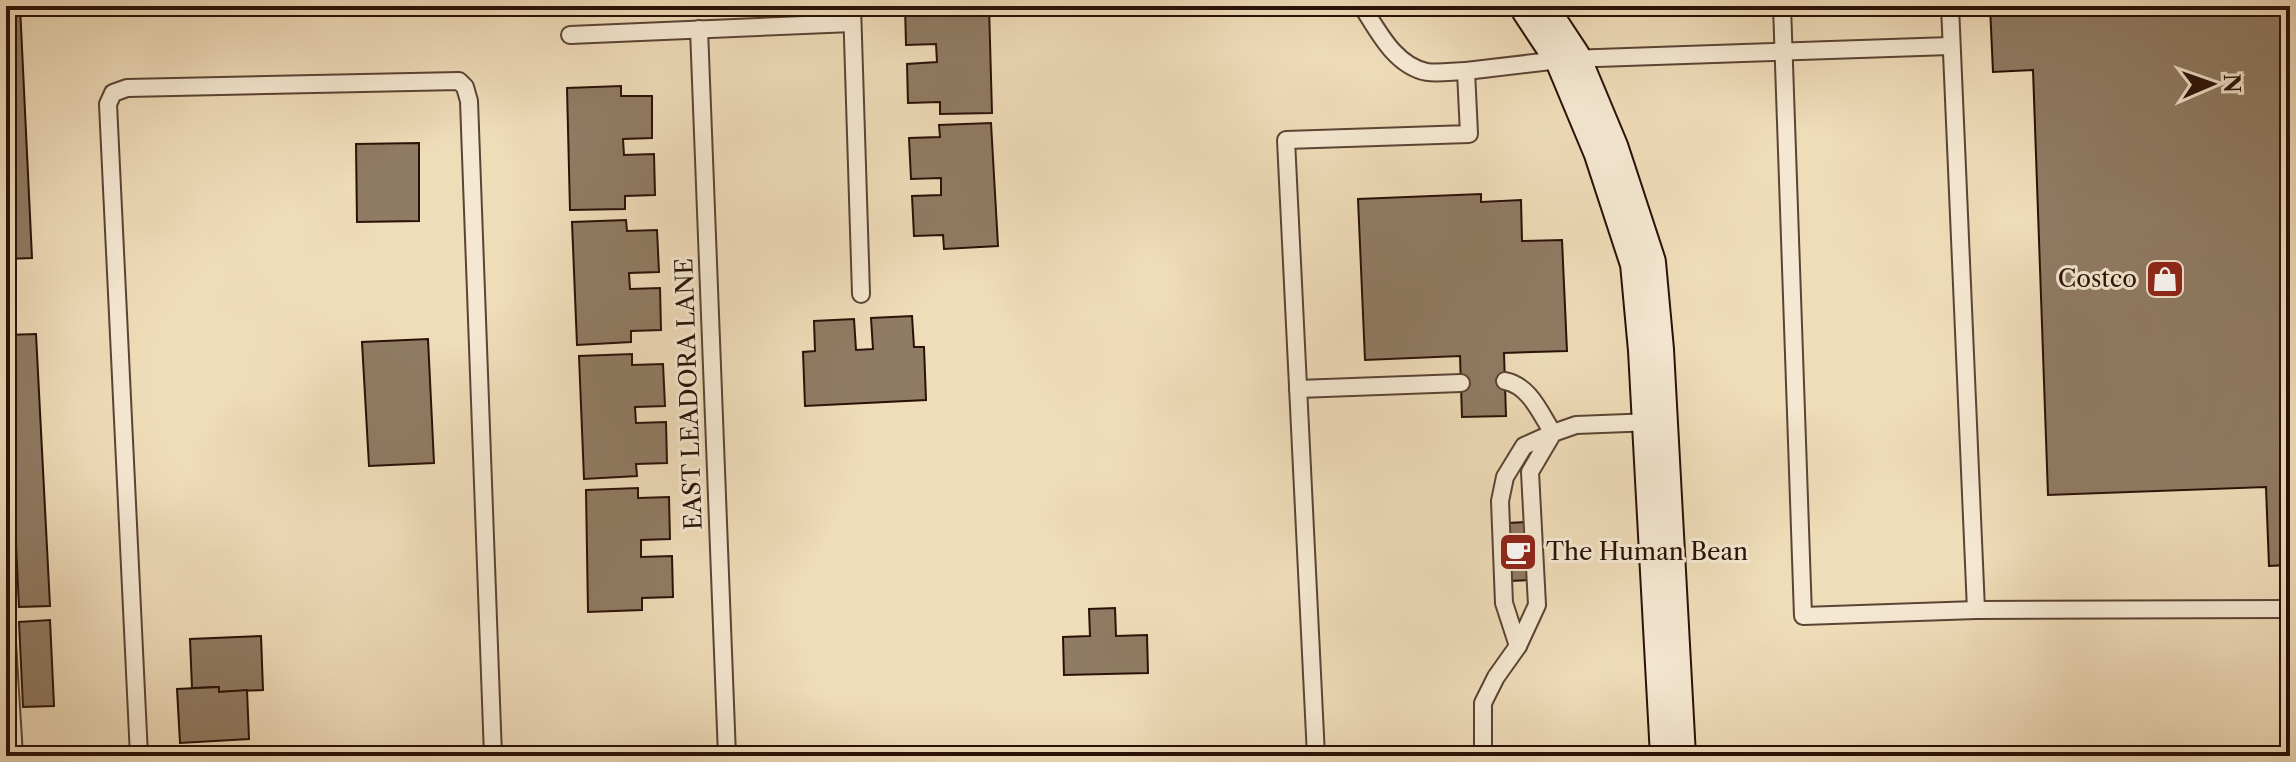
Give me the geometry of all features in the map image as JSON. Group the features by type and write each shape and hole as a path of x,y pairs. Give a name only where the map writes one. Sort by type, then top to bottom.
{"main road":[{"path":"1533,6 1568,59 1606,150 1643,263 1651,350 1673,756"}],"lane":[{"path":"1362,6 1388,46 1406,64 1427,72 1466,71 1568,59 1950,46"},
{"path":"1782,6 1803,616 1976,610 2290,609"},
{"path":"1950,6 1976,610"},
{"path":"570,35 699,29 852,15 861,294"},
{"name":"EAST LEADORA LANE","path":"699,29 727,756"},
{"path":"1316,756 1286,140 1469,134 1466,71"},
{"path":"139,756 108,104 113,93 127,88 459,81 465,87 469,101 493,756"},
{"path":"1505,381 1515,383 1528,393 1553,433"},
{"path":"1298,389 1461,383"},
{"path":"1518,646 1504,603 1500,501 1505,477 1524,446 1553,433 1576,425 1653,422"},
{"path":"1483,756 1483,703 1496,677 1518,646 1537,605 1530,472 1553,433"},
{"path":"6,626 14,756"}],"building":[{"path":"6,6 20,6 32,258 6,259"},
{"path":"905,6 989,6 992,113 940,114 940,102 908,103 907,64 937,62 936,44 906,45"},
{"name":"Costco","path":"1990,6 2290,6 2290,565 2269,566 2266,487 2048,495 2033,70 1993,72"},
{"path":"621,86 621,96 652,96 652,138 623,139 624,155 654,154 655,195 625,196 625,209 570,210 567,88"},
{"path":"991,123 998,246 944,249 943,235 914,236 912,196 941,195 941,178 911,179 909,138 940,137 939,125"},
{"path":"419,143 419,221 357,222 356,144"},
{"path":"1481,194 1481,202 1521,200 1522,241 1562,240 1567,351 1504,353 1506,416 1462,417 1460,356 1365,360 1358,199"},
{"path":"626,220 627,231 657,230 659,272 629,273 630,289 660,288 661,330 631,331 631,342 577,345 572,222"},
{"path":"912,316 914,347 924,347 926,400 805,406 803,352 815,351 814,321 854,319 856,350 873,349 871,318"},
{"path":"36,334 50,606 19,607 6,335"},
{"path":"428,339 434,463 369,466 362,342"},
{"path":"632,354 632,365 663,364 665,406 635,407 636,423 666,422 667,463 636,464 637,476 584,479 579,356"},
{"path":"638,488 638,498 669,497 670,539 641,540 641,557 672,556 673,597 642,598 642,610 588,612 586,490"},
{"name":"The Human Bean","path":"1527,522 1529,580 1510,581 1508,523"},
{"path":"1115,608 1116,636 1147,635 1148,673 1064,675 1063,637 1090,636 1089,609"},
{"path":"50,620 54,706 23,707 19,622"},
{"path":"261,636 263,690 219,692 219,687 192,688 190,639"},
{"path":"219,687 219,692 247,690 249,739 180,743 177,689"},
{"path":"2259,751 2259,756 2172,756"}],"place":[{"name":"Costco","path":"2165,279"},
{"name":"The Human Bean","path":"1518,552"}]}
